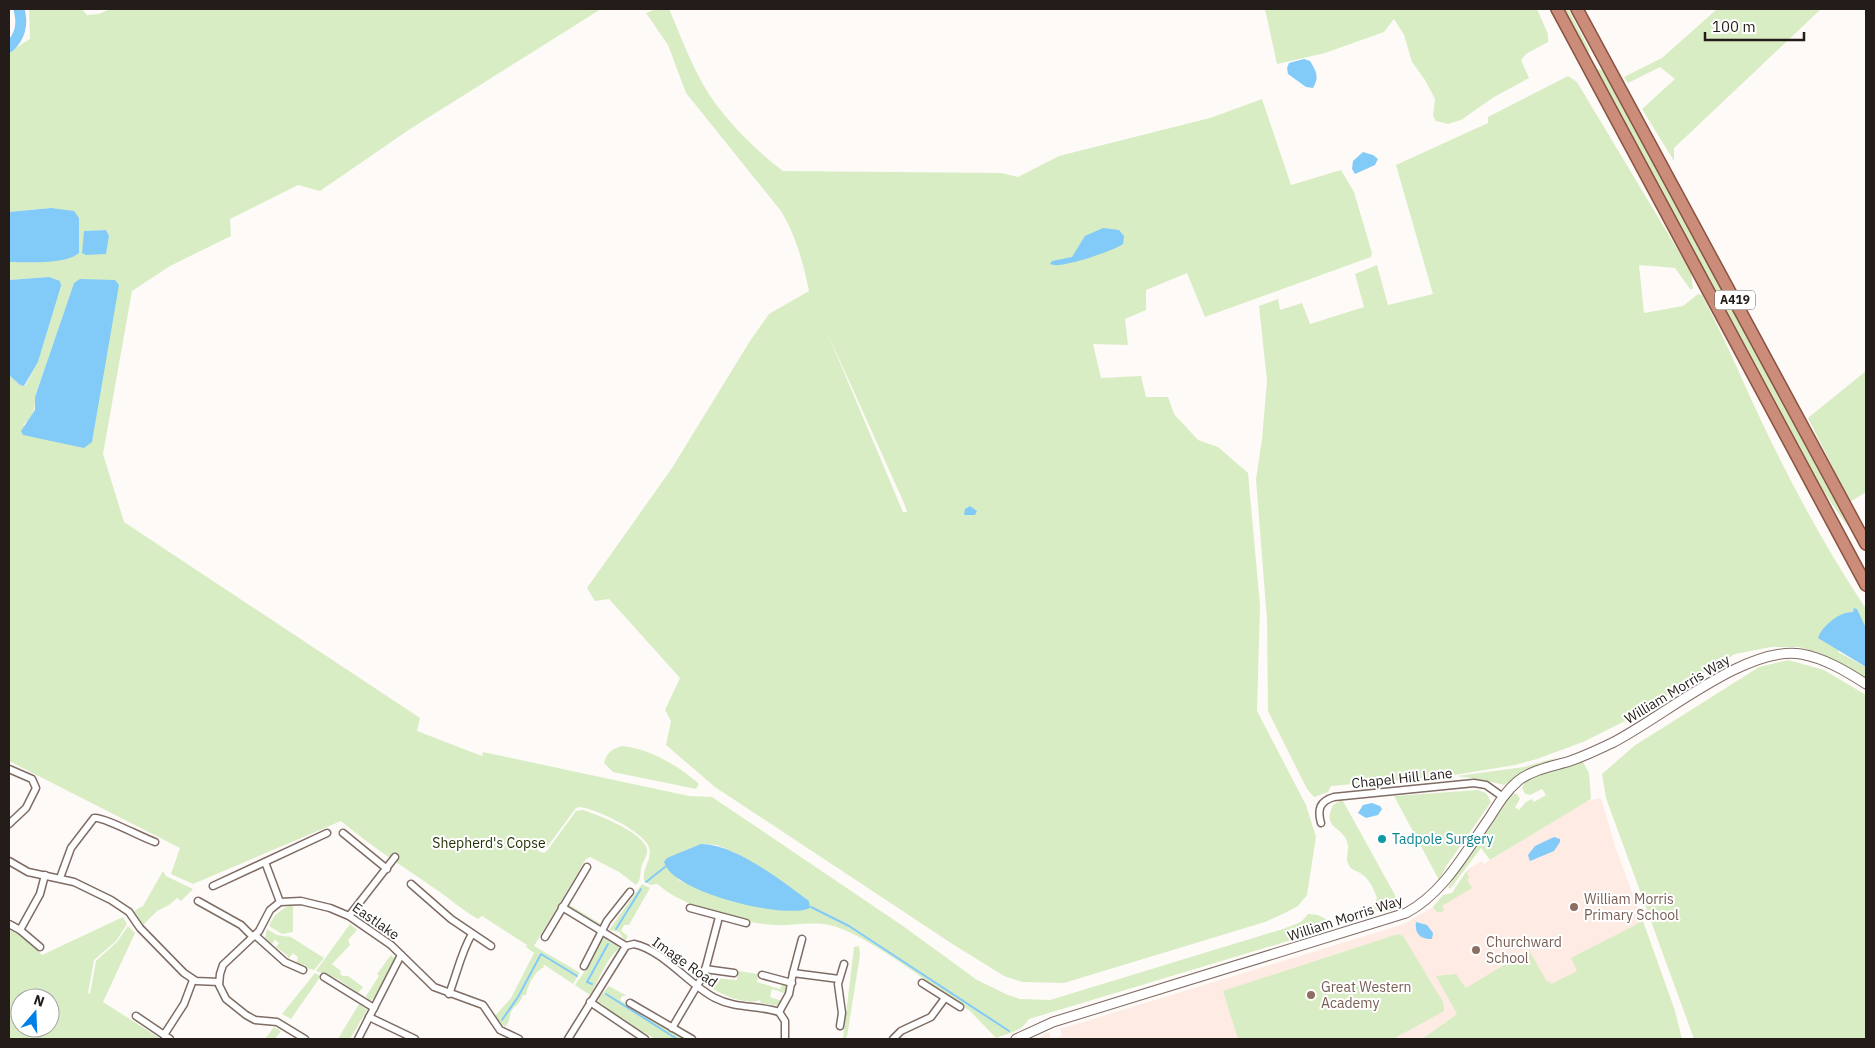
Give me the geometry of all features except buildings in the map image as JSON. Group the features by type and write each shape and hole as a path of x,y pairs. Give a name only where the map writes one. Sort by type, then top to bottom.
{"highway":[{"name":"A419","path":"1558,9 1866,584"},
{"name":"A419","path":"1577,9 1866,544"}],"street":[{"name":"William Morris Way","path":"1016,1039 1053,1022 1305,946 1406,913 1424,902 1440,887 1503,797 1522,778 1579,757 1617,740 1734,670 1762,657 1784,653 1816,657 1866,684"},
{"path":"9,769 32,779 36,788 26,808 9,824"},
{"name":"Chapel Hill Lane","path":"1321,823 1320,805 1326,799 1334,797 1474,783 1486,785 1503,797"},
{"path":"60,878 71,848 94,818 102,817 128,832 155,842"},
{"path":"212,886 327,833"},
{"path":"343,833 387,869"},
{"path":"349,916 395,857"},
{"path":"9,861 25,871 79,884 128,911 140,928 181,971 193,980 219,982"},
{"path":"265,862 280,902 270,910 254,936 224,965 219,982 224,997 246,1015 255,1020 277,1022 302,1039"},
{"path":"545,937 587,867"},
{"path":"20,930 40,894 44,875"},
{"path":"411,884 442,912 491,946"},
{"path":"584,966 613,912 630,892"},
{"path":"198,900 241,925 284,962 303,970"},
{"name":"Eastlake","path":"280,902 301,901 330,908 349,916 401,955 434,987 483,1005 502,1033"},
{"name":"Image Road","path":"562,907 626,946 640,945 673,966 712,997 730,1004 779,1012"},
{"path":"690,908 746,923"},
{"path":"672,1028 705,969 719,916"},
{"path":"9,924 20,930 40,947"},
{"path":"449,994 461,963 463,952 472,934"},
{"path":"785,1039 785,1021 779,1012 788,997 802,939"},
{"path":"568,1039 626,946"},
{"path":"358,1039 401,955"},
{"path":"840,1026 842,1013 839,979 844,964"},
{"path":"705,969 734,973"},
{"path":"793,973 839,979"},
{"path":"762,975 792,984"},
{"path":"324,977 374,1008"},
{"path":"136,1016 167,1037 184,1004 193,980"},
{"path":"922,983 960,1007"},
{"path":"893,1039 901,1031 931,1017 945,998"},
{"path":"590,1002 645,1039"},
{"path":"630,1003 692,1039"},
{"path":"369,1018 415,1039"},
{"path":"498,1039 502,1033 519,1039"}],"shaded area":[{"path":"1601,798 1615,846 1675,1011 1573,1021 1547,982 1457,1014 1422,1039 1051,1039 1062,1036 1060,1029 1404,924 1433,907 1443,895 1452,893 1468,869 1482,861 1484,864 1587,801"},
{"path":"1049,1032 1051,1039 1036,1039"}],"green space":[{"name":"Shepherd's Copse","path":"29,9 82,9 87,15 99,14 110,9 601,9 410,129 320,191 298,185 230,219 231,236 170,266 132,291 103,454 124,522 420,718 417,731 482,756 483,752 689,796 712,797 903,926 977,980 1020,999 1050,1000 1283,929 1301,922 1308,914 1318,915 1333,923 1331,928 1029,1019 1019,1029 996,1038 970,1011 956,1001 875,946 842,929 822,924 761,924 734,918 706,910 680,899 657,884 650,885 644,881 644,877 650,851 641,837 609,817 580,807 576,808 547,847 544,850 538,849 538,851 544,853 547,851 576,811 583,810 619,825 637,836 644,843 647,852 641,868 640,879 636,885 619,872 590,857 586,859 534,946 579,972 579,974 573,984 543,964 544,967 532,979 526,995 523,995 511,1012 509,1022 505,1027 494,1017 511,998 534,953 526,947 527,945 482,916 478,919 466,912 341,821 193,884 171,874 180,848 9,761 9,375 20,385 25,386 38,362 61,286 49,277 9,280 9,262 51,261 51,208 9,212 9,52 30,39","holes":["106,230 109,236 106,253 86,255 82,253 85,231","74,283 84,448 23,425 30,419 35,405 35,397","701,844 717,845 772,876 781,909 726,899 678,880"]},
{"path":"656,9 669,9 694,67 720,110 739,132 783,171 1001,173 1018,177 1059,156 1210,118 1262,99 1291,185 1341,170 1354,192 1372,253 1371,257 1205,317 1187,273 1146,290 1146,310 1125,319 1128,345 1093,344 1101,378 1141,376 1146,397 1168,397 1174,414 1198,440 1218,447 1248,473 1260,605 1257,711 1306,805 1316,837 1307,895 1298,906 1265,922 1064,983 1022,982 1004,976 954,945 715,787 666,745 671,721 665,710 680,678 609,599 595,601 587,588 672,468 750,341 769,314 809,291 791,230 781,211 686,93 668,45 646,13","holes":["827,332 907,512 903,512"]},
{"path":"1265,9 1537,9 1548,34 1548,42 1526,54 1521,60 1529,78 1494,97 1461,120 1448,124 1436,121 1433,116 1435,99 1425,80 1412,62 1404,35 1394,19 1384,32 1325,53 1277,64"},
{"path":"1562,9 1568,9 1589,49 1589,54"},
{"path":"1717,9 1821,9 1674,148 1674,161 1642,109 1675,79 1660,67 1628,83 1624,77 1662,58"},
{"path":"1596,69 1604,70 1842,512 1847,526 1820,486"},
{"path":"1568,76 1577,82 1691,272 1693,289 1690,289 1675,268 1639,265 1644,313 1683,306 1698,294 1702,295 1796,490 1837,563 1866,609 1866,628 1857,612 1847,612 1838,652 1866,667 1866,678 1820,653 1799,647 1771,647 1735,654 1625,721 1583,742 1537,759 1515,765 1448,776 1331,786 1328,792 1314,797 1307,789 1268,711 1267,620 1256,479 1262,439 1267,381 1259,306 1278,299 1280,310 1302,303 1310,324 1364,307 1355,274 1377,265 1388,305 1433,294 1396,165 1488,123 1488,117"},
{"path":"1866,371 1866,492 1850,502 1808,418"},
{"path":"1788,660 1824,670 1866,695 1866,1039 1694,1039 1606,798 1602,774 1634,746 1759,667"},
{"path":"623,746 664,759 699,784 696,789 613,772 604,763 605,759 611,751"},
{"path":"1559,757 1526,770 1504,785 1457,776 1524,767"},
{"path":"1579,761 1583,762 1589,773 1591,799 1490,860 1481,848 1450,889 1448,887 1473,851 1474,844 1508,798 1514,793 1518,795 1520,799 1515,807 1519,810 1526,802 1532,799 1534,802 1546,795 1542,789 1530,795 1525,794 1522,788 1526,780"},
{"path":"1478,790 1486,793 1491,802 1447,865 1439,880 1394,796"},
{"path":"1343,801 1395,895 1397,905 1391,911 1379,912 1373,907 1377,898 1371,884 1363,875 1352,869 1348,864 1348,845 1346,839 1332,824 1330,819 1333,805"},
{"path":"1471,870 1467,873 1469,878 1467,879 1472,888 1442,906 1444,910 1442,912 1437,912 1433,907 1443,895 1452,893 1466,872"},
{"path":"163,871 166,876 193,889 181,901 177,898 169,905 157,911 143,925 134,911 143,906"},
{"path":"642,884 650,888 629,925 624,925 621,931 628,936 625,941 619,932 609,930"},
{"path":"568,904 601,924 596,925 568,908"},
{"path":"293,905 293,932 282,934 269,926 278,912"},
{"path":"123,917 127,924 116,941 94,960 88,993 90,994 96,961 117,942 128,926 135,933 103,1002 161,1039 9,1039 9,930 24,937 42,955"},
{"path":"1643,921 1675,1011 1682,1039 1422,1039 1457,1014 1436,976 1456,974 1466,988 1529,950 1547,982 1549,981 1551,984 1577,971 1571,958"},
{"path":"350,924 357,930 348,940 350,945 332,964 341,971 340,974 348,976 363,987 358,993 338,979 316,971"},
{"path":"267,929 277,935 291,937 324,958 314,970 306,968 305,965 296,964 298,957 293,953 288,959 287,955 276,947 279,943 275,940 272,944 265,938"},
{"name":"Great Western Academy","path":"1398,934 1403,936 1443,1002 1444,1011 1393,1039 1238,1039 1223,991"},
{"path":"604,937 618,946 619,949 606,964 590,995 575,985 592,961 594,952"},
{"path":"859,946 860,955 847,1037 843,1039 854,947"},
{"path":"391,955 396,960 373,999 369,1001 366,996 379,976 377,974"},
{"path":"738,971 758,974 757,982 780,989 783,983 789,985 787,994 772,989 770,997 782,1001 783,997 785,998 780,1006 761,1003 760,1000 739,1000 724,995 704,984 710,977 707,972 712,972 712,978 737,980"},
{"path":"315,973 321,976 291,1019 282,1014"},
{"path":"609,986 627,996 622,996 620,1000 687,1039 655,1039 644,1032 641,1033 601,1003 598,1004 599,997"},
{"path":"359,1004 367,1010 350,1039 338,1039"},
{"path":"274,1027 281,1031 275,1039 265,1039"}],"water":[{"path":"1304,59 1310,61 1317,77 1313,88 1306,87 1288,74 1287,68 1289,63"},
{"path":"1363,152 1373,155 1378,159 1375,165 1355,174 1352,169 1353,161"},
{"path":"51,208 74,211 79,218 79,253 73,257 55,261 9,262 9,212"},
{"path":"1103,228 1119,230 1124,236 1123,244 1098,255 1074,262 1050,264 1052,261 1072,257 1085,236"},
{"path":"106,230 109,236 106,254 86,255 82,253 84,231"},
{"path":"49,277 60,281 61,286 38,362 24,386 20,385 9,375 9,280"},
{"path":"80,279 115,280 119,285 92,442 84,448 23,435 21,431 35,410 35,397 74,283"},
{"path":"970,506 977,511 975,515 964,515 965,509"},
{"path":"1854,608 1857,609 1866,628 1866,667 1818,638 1823,629 1832,620 1848,612 1853,612"},
{"path":"1372,803 1380,806 1382,809 1378,815 1366,818 1358,813 1363,805"},
{"path":"1554,837 1560,839 1560,842 1554,851 1530,861 1528,855 1535,846"},
{"path":"701,844 728,850 758,865 809,901 810,908 797,911 755,907 730,901 686,884 671,873 664,862 667,858"},
{"path":"1416,922 1427,925 1433,933 1432,939 1419,935 1416,929"}],"waterway":[{"path":"9,47 16,39 20,29 19,9"},
{"path":"646,882 665,867"},
{"path":"616,929 641,889"},
{"path":"811,907 849,926 1009,1031"},
{"path":"592,984 587,982 608,944"},
{"path":"502,1020 518,997 541,954 577,976"},
{"path":"606,994 677,1039"}],"place":[{"name":"Tadpole Surgery","path":"1382,839"},
{"name":"William Morris Primary School","path":"1574,907"},
{"name":"Churchward School","path":"1476,950"},
{"name":"Great Western Academy","path":"1311,995"}]}
